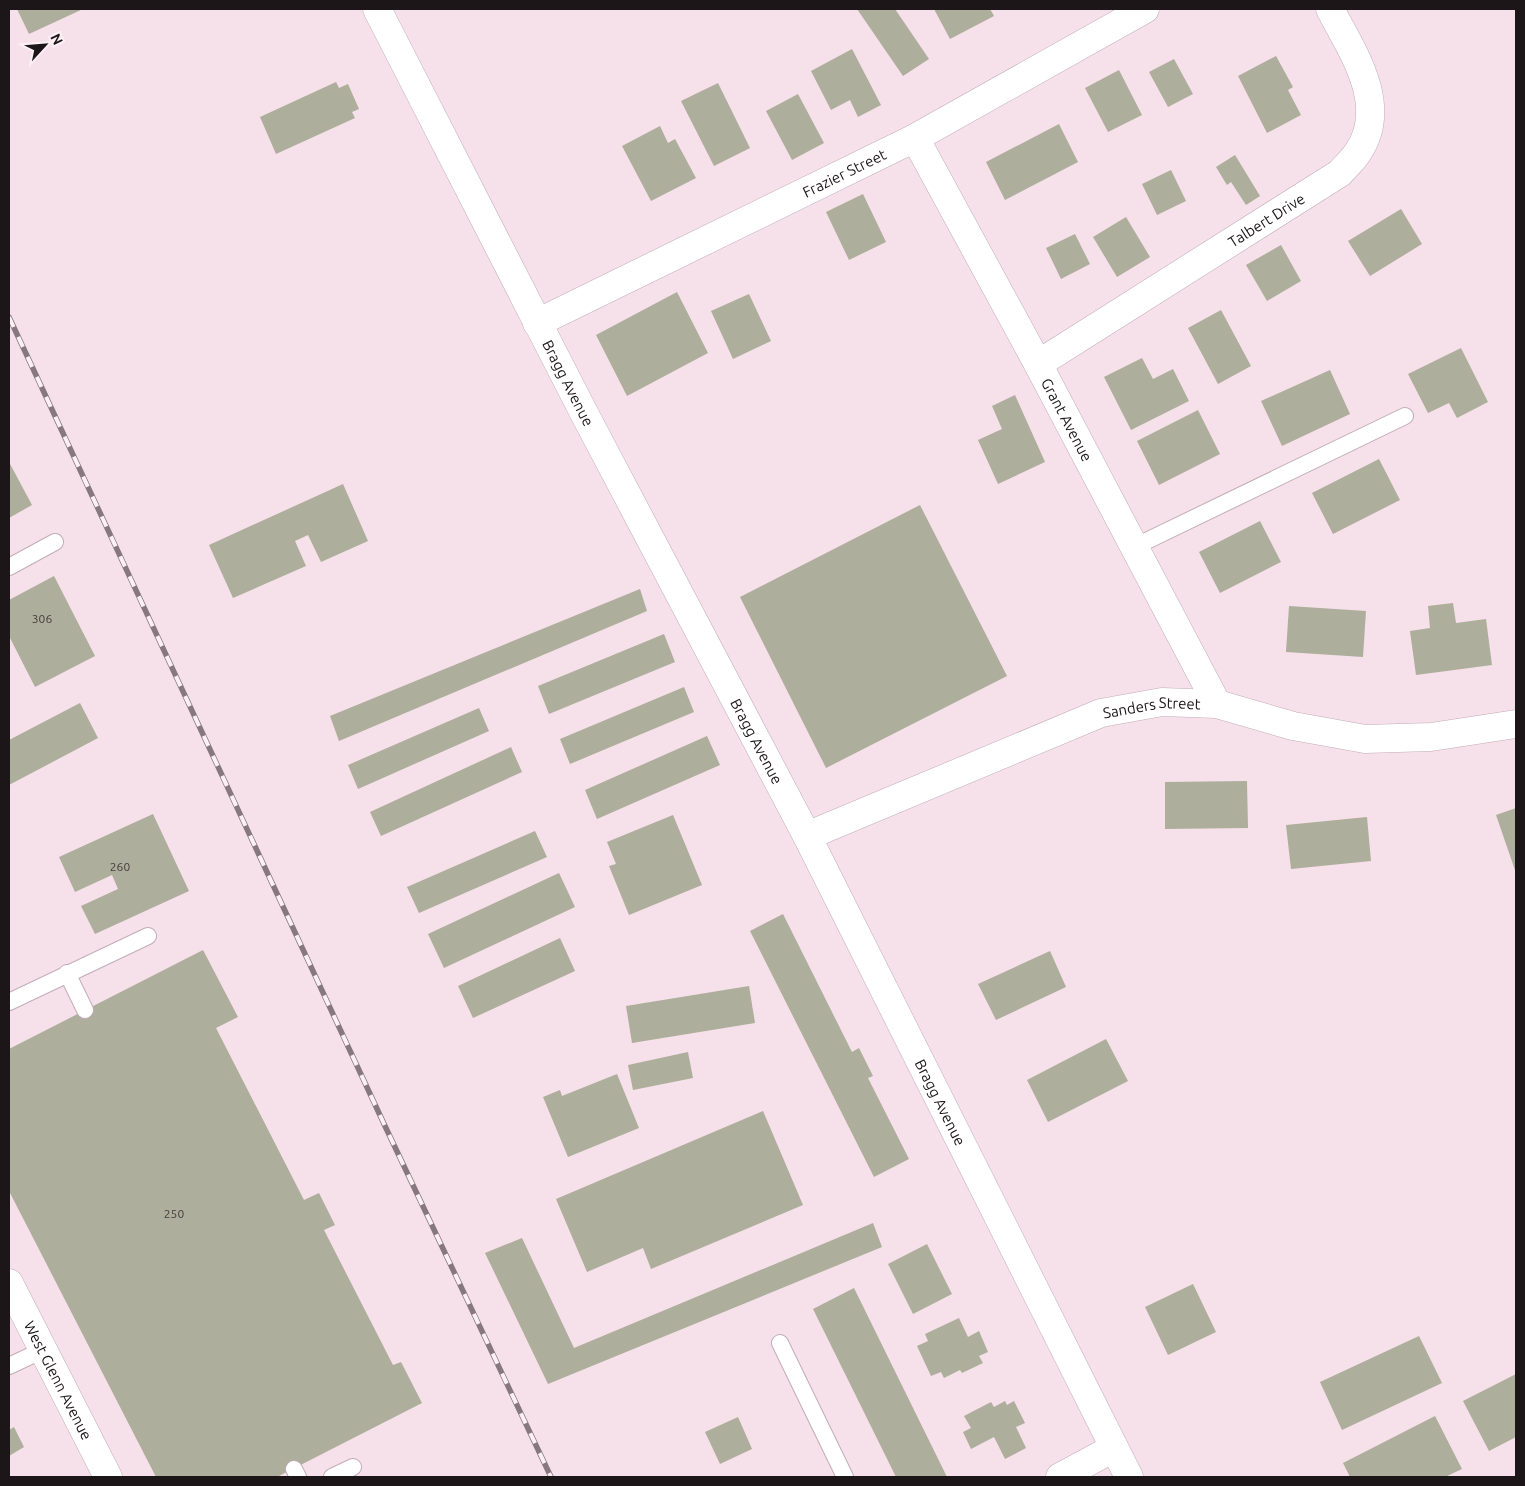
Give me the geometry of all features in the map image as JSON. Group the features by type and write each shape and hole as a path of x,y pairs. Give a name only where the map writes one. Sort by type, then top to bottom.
{"street":[{"name":"Bragg Avenue","path":"377,9 537,322 807,836 1129,1477"},
{"name":"Frazier Street","path":"537,322 915,138 1145,9"},
{"name":"Talbert Drive","path":"1038,364 1340,173 1359,152 1368,127 1371,104 1366,78 1330,9"},
{"name":"Grant Avenue","path":"915,138 1038,364 1217,704"},
{"name":"Sanders Street","path":"807,836 1101,714 1162,702 1217,704 1293,726 1365,739 1431,737 1516,724"},
{"name":"West Glenn Avenue","path":"9,1282 108,1477"},
{"path":"1060,1477 1114,1448"}],"lane":[{"path":"1134,547 1405,416"},
{"path":"9,567 55,542"},
{"path":"9,1002 148,936"},
{"path":"67,973 85,1010"},
{"path":"780,1343 845,1477"},
{"path":"9,1366 43,1350"},
{"path":"332,1477 353,1468"}],"building":[{"path":"17,9 83,9 29,34"},
{"path":"857,9 895,9 929,59 903,76"},
{"path":"934,9 990,9 994,16 950,39"},
{"path":"852,49 881,105 858,117 850,100 831,110 811,71"},
{"path":"1276,56 1293,87 1288,90 1301,115 1267,133 1238,76"},
{"path":"1174,59 1193,94 1168,107 1149,72"},
{"path":"1119,70 1142,115 1108,132 1085,88"},
{"path":"336,82 339,88 348,84 359,109 352,112 355,118 276,154 260,117"},
{"path":"718,83 750,148 714,166 681,101"},
{"path":"798,94 824,143 792,160 766,111"},
{"path":"1059,124 1078,162 1005,200 986,162"},
{"path":"660,126 668,143 675,139 696,178 651,201 622,146"},
{"path":"1235,155 1260,196 1246,205 1231,182 1227,185 1216,167"},
{"path":"1171,170 1186,201 1157,215 1142,184"},
{"path":"863,194 886,242 849,260 826,212"},
{"path":"1401,209 1422,244 1370,276 1348,241"},
{"path":"1126,217 1150,257 1117,277 1093,237"},
{"path":"1075,234 1090,264 1061,279 1046,248"},
{"path":"1281,245 1301,281 1267,301 1246,265"},
{"path":"677,292 708,353 627,396 596,335"},
{"path":"749,294 771,341 733,359 711,311"},
{"path":"1221,310 1251,366 1218,384 1188,328"},
{"path":"1461,348 1488,402 1457,418 1449,403 1428,413 1408,374"},
{"path":"1142,358 1153,379 1173,369 1189,401 1131,430 1104,377"},
{"path":"1330,370 1350,414 1282,446 1261,401"},
{"path":"1015,395 1045,462 998,484 978,440 1002,429 992,406"},
{"path":"1198,410 1220,454 1159,485 1137,441"},
{"path":"1379,459 1400,500 1333,534 1312,493"},
{"path":"9,462 32,505 9,518"},
{"path":"343,484 368,541 321,562 308,535 295,541 306,566 233,598 209,545"},
{"path":"920,505 1007,676 826,768 740,597"},
{"path":"1260,521 1281,562 1220,593 1199,552"},
{"path":"54,576 95,656 35,687 9,636 9,600"},
{"path":"640,589 647,611 339,741 330,716"},
{"path":"1453,603 1456,623 1486,619 1492,665 1416,675 1410,631 1430,628 1428,606"},
{"path":"1289,606 1366,611 1363,657 1286,652"},
{"path":"664,634 675,662 549,714 538,686"},
{"path":"684,687 694,712 570,764 560,739"},
{"path":"80,703 98,738 9,785 9,740"},
{"path":"479,708 489,731 358,789 348,765"},
{"path":"707,736 720,765 597,819 585,790"},
{"path":"511,747 522,772 381,836 370,812"},
{"path":"1247,781 1248,828 1165,829 1165,782"},
{"path":"1516,808 1516,873 1496,815"},
{"path":"153,814 189,891 95,934 81,906 118,889 112,875 75,892 59,857"},
{"path":"673,815 702,885 629,915 609,866 616,864 607,842"},
{"path":"1367,817 1371,861 1291,869 1286,825"},
{"path":"535,831 547,857 419,913 407,887"},
{"path":"559,873 575,907 444,968 428,934"},
{"path":"783,914 852,1052 859,1048 873,1076 868,1078 909,1159 874,1177 750,931"},
{"path":"560,938 575,971 473,1018 458,986"},
{"path":"203,950 238,1017 216,1028 304,1200 319,1193 335,1225 324,1230 393,1365 401,1362 422,1403 277,1477 156,1477 9,1191 9,1049"},
{"path":"1050,951 1066,987 996,1020 978,984"},
{"path":"749,986 755,1023 632,1043 626,1006"},
{"path":"1106,1039 1128,1081 1048,1122 1027,1080"},
{"path":"688,1052 693,1078 633,1090 628,1065"},
{"path":"617,1074 639,1128 568,1157 543,1097 560,1090 562,1096"},
{"path":"763,1111 803,1205 651,1269 643,1248 587,1272 556,1199"},
{"path":"873,1223 882,1247 548,1384 485,1253 522,1238 574,1348"},
{"path":"927,1244 952,1294 913,1314 888,1264"},
{"path":"1193,1284 1216,1332 1168,1355 1145,1307"},
{"path":"854,1288 947,1477 896,1477 813,1309"},
{"path":"959,1318 968,1337 979,1331 988,1352 979,1356 983,1363 962,1373 960,1370 944,1378 941,1372 931,1376 917,1346 928,1341 925,1334"},
{"path":"1419,1336 1442,1383 1342,1430 1320,1382"},
{"path":"1516,1374 1516,1437 1489,1451 1463,1401"},
{"path":"1005,1401 1007,1405 1014,1401 1025,1423 1016,1427 1026,1448 1005,1459 994,1437 971,1449 963,1432 971,1428 964,1416 991,1402 994,1407"},
{"path":"1435,1416 1462,1469 1445,1477 1350,1477 1343,1463"},
{"path":"738,1417 752,1449 720,1464 705,1432"},
{"path":"14,1427 24,1447 9,1456 9,1430"}],"railway":[{"path":"9,317 385,1126 551,1477"}]}
